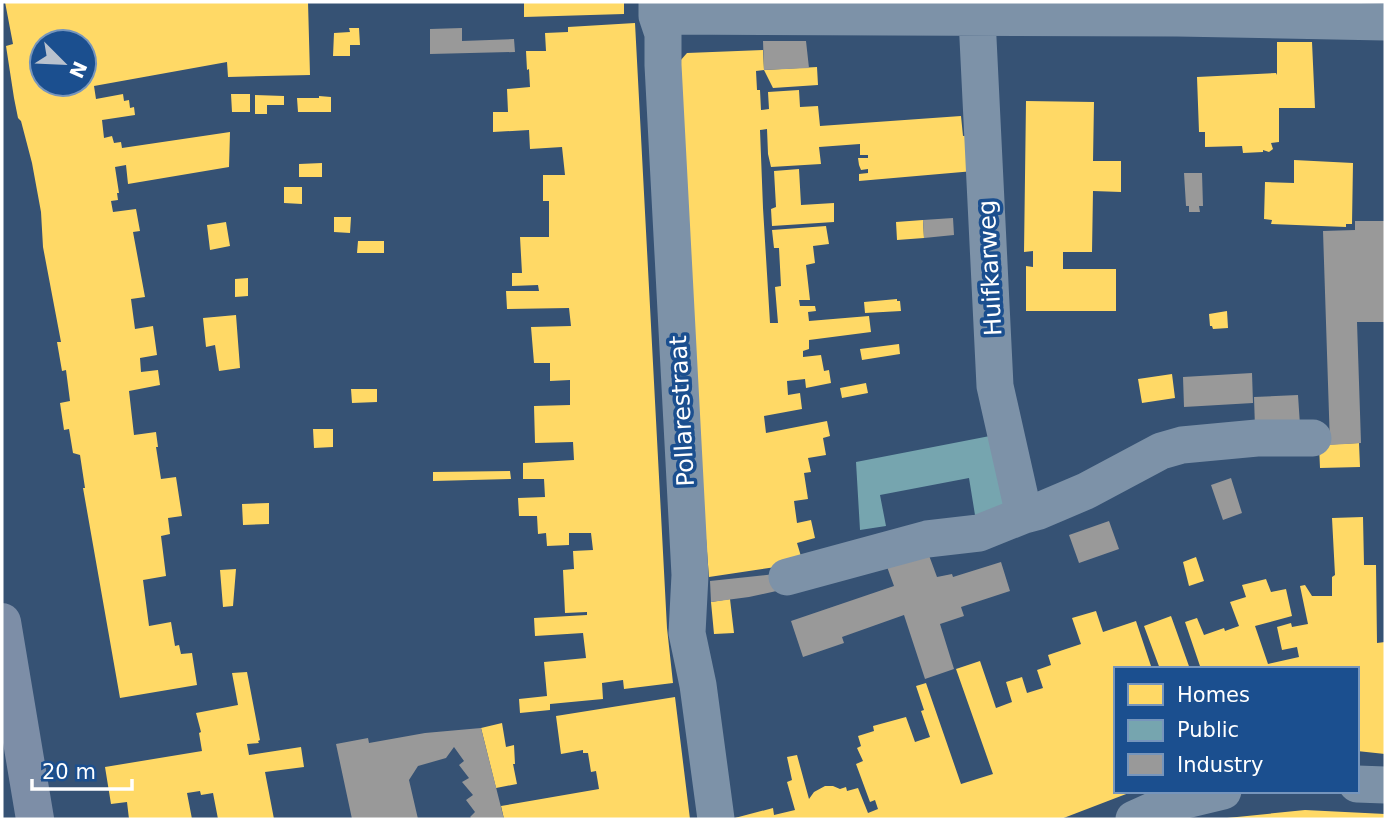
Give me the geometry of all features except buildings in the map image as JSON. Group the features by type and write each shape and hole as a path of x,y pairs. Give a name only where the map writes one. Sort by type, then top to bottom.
{"main road":[{"path":"2,622 35,819"}],"street":[{"path":"657,9 977,18 1177,10 1385,22"},
{"name":"Pollarestraat","path":"657,9 663,34 690,575 687,633 698,685 716,819"},
{"name":"Huifkarweg","path":"977,18 995,386 1024,515"},
{"path":"787,577 927,539 979,533 1086,491 1161,451 1182,445 1257,438 1313,438"},
{"path":"1359,784 1385,785"},
{"path":"1134,819 1165,805 1215,793"}]}
